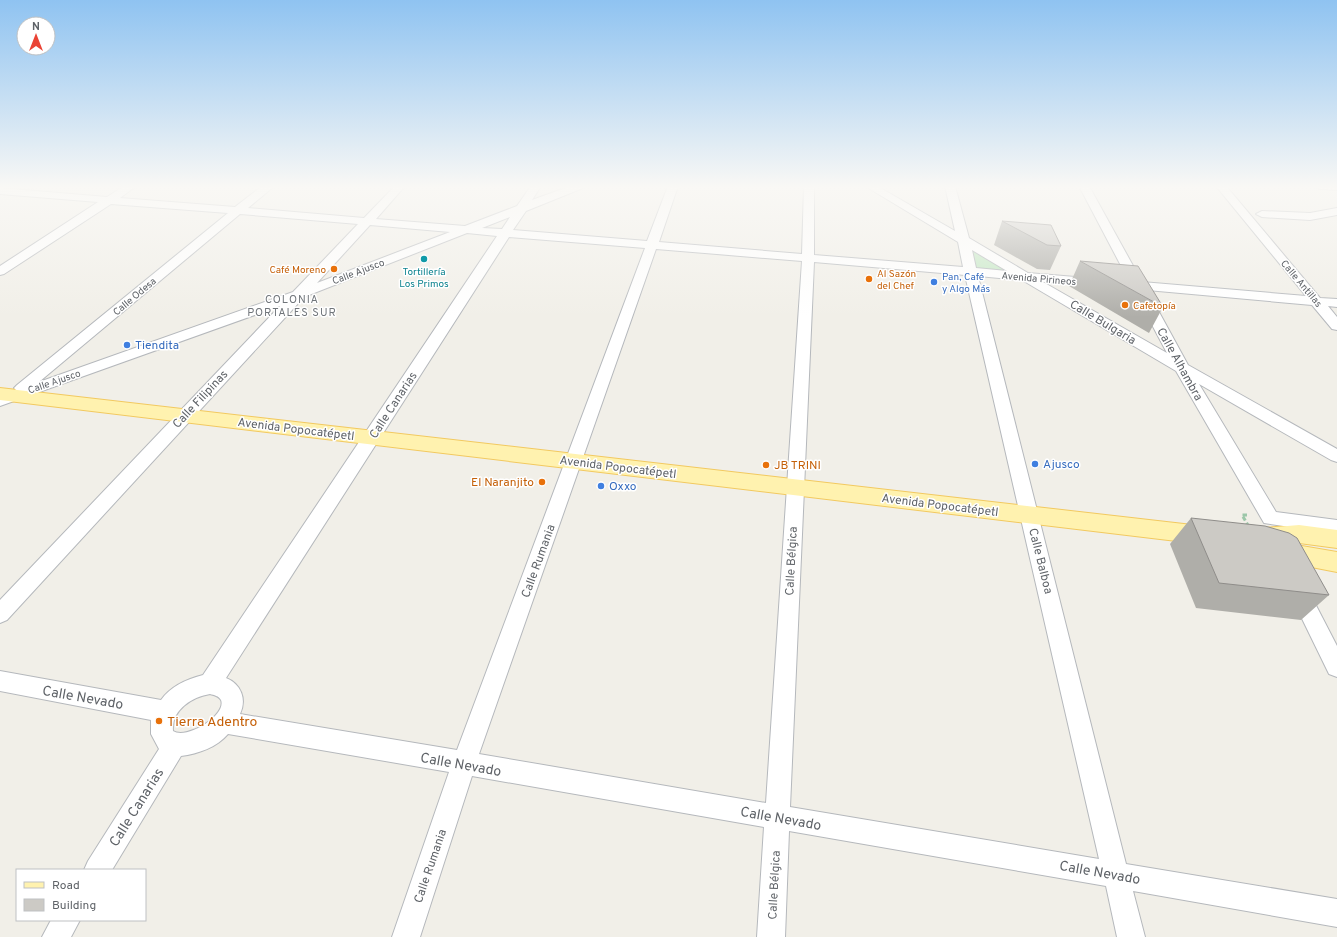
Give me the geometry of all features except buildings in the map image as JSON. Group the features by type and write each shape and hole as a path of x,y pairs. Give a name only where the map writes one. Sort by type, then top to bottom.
{"main road":[{"name":"Avenida Popocatépetl","path":"3,399 184,416 1262,544 1337,562"},
{"name":"Avenida Popocatépetl","path":"1262,544 1299,534 1337,539"}],"street":[{"path":"0,271 63,230"},
{"name":"Calle Odesa","path":"3,399 213,230"},
{"name":"Calle Filipinas","path":"0,614 359,230"},
{"name":"Avenida Pirineos","path":"462,230 1337,303"},
{"name":"Calle Ajusco","path":"3,399 296,296 465,230"},
{"name":"Calle Canarias","path":"210,684 508,230"},
{"name":"Calle Rumania","path":"406,937 464,764 658,230"},
{"name":"Calle Bélgica","path":"771,937 808,230"},
{"name":"Calle Bulgaria","path":"947,230 1182,368 1337,456"},
{"name":"Calle Balboa","path":"960,230 1131,937"},
{"name":"Calle Alhambra","path":"1108,230 1182,368 1262,544 1337,667"},
{"name":"Calle Antillas","path":"1258,230 1337,326"},
{"path":"1262,544 1337,527"},
{"name":"Calle Nevado","path":"0,681 166,712"},
{"path":"210,684 227,688 231,695 232,703 230,713 224,722 214,733 201,741 187,745 175,744 168,741 163,736 162,724 166,712 174,701 185,692 198,686 210,684"},
{"name":"Calle Nevado","path":"224,722 1337,913"},
{"name":"Calle Canarias","path":"98,869 175,744"},
{"path":"56,937 65,921"}],"path":[{"path":"1246,515 1242,515 1262,544"}],"green space":[{"path":"962,238 1027,277 971,271"}],"place":[{"name":"Tortillería Los Primos","path":"424,259"},
{"name":"Café Moreno","path":"334,269"},
{"name":"Al Sazón del Chef","path":"869,279"},
{"name":"Pan, Café y Algo Más","path":"934,282"},
{"name":"Cafetopía","path":"1125,305"},
{"name":"Tiendita","path":"127,345"},
{"name":"Ajusco","path":"1035,464"},
{"name":"JB TRINI","path":"766,465"},
{"name":"El Naranjito","path":"542,482"},
{"name":"Oxxo","path":"601,486"},
{"name":"Tierra Adentro","path":"159,721"}],"district":[{"name":"COLONIA PORTALES SUR","path":"292,305"}]}
